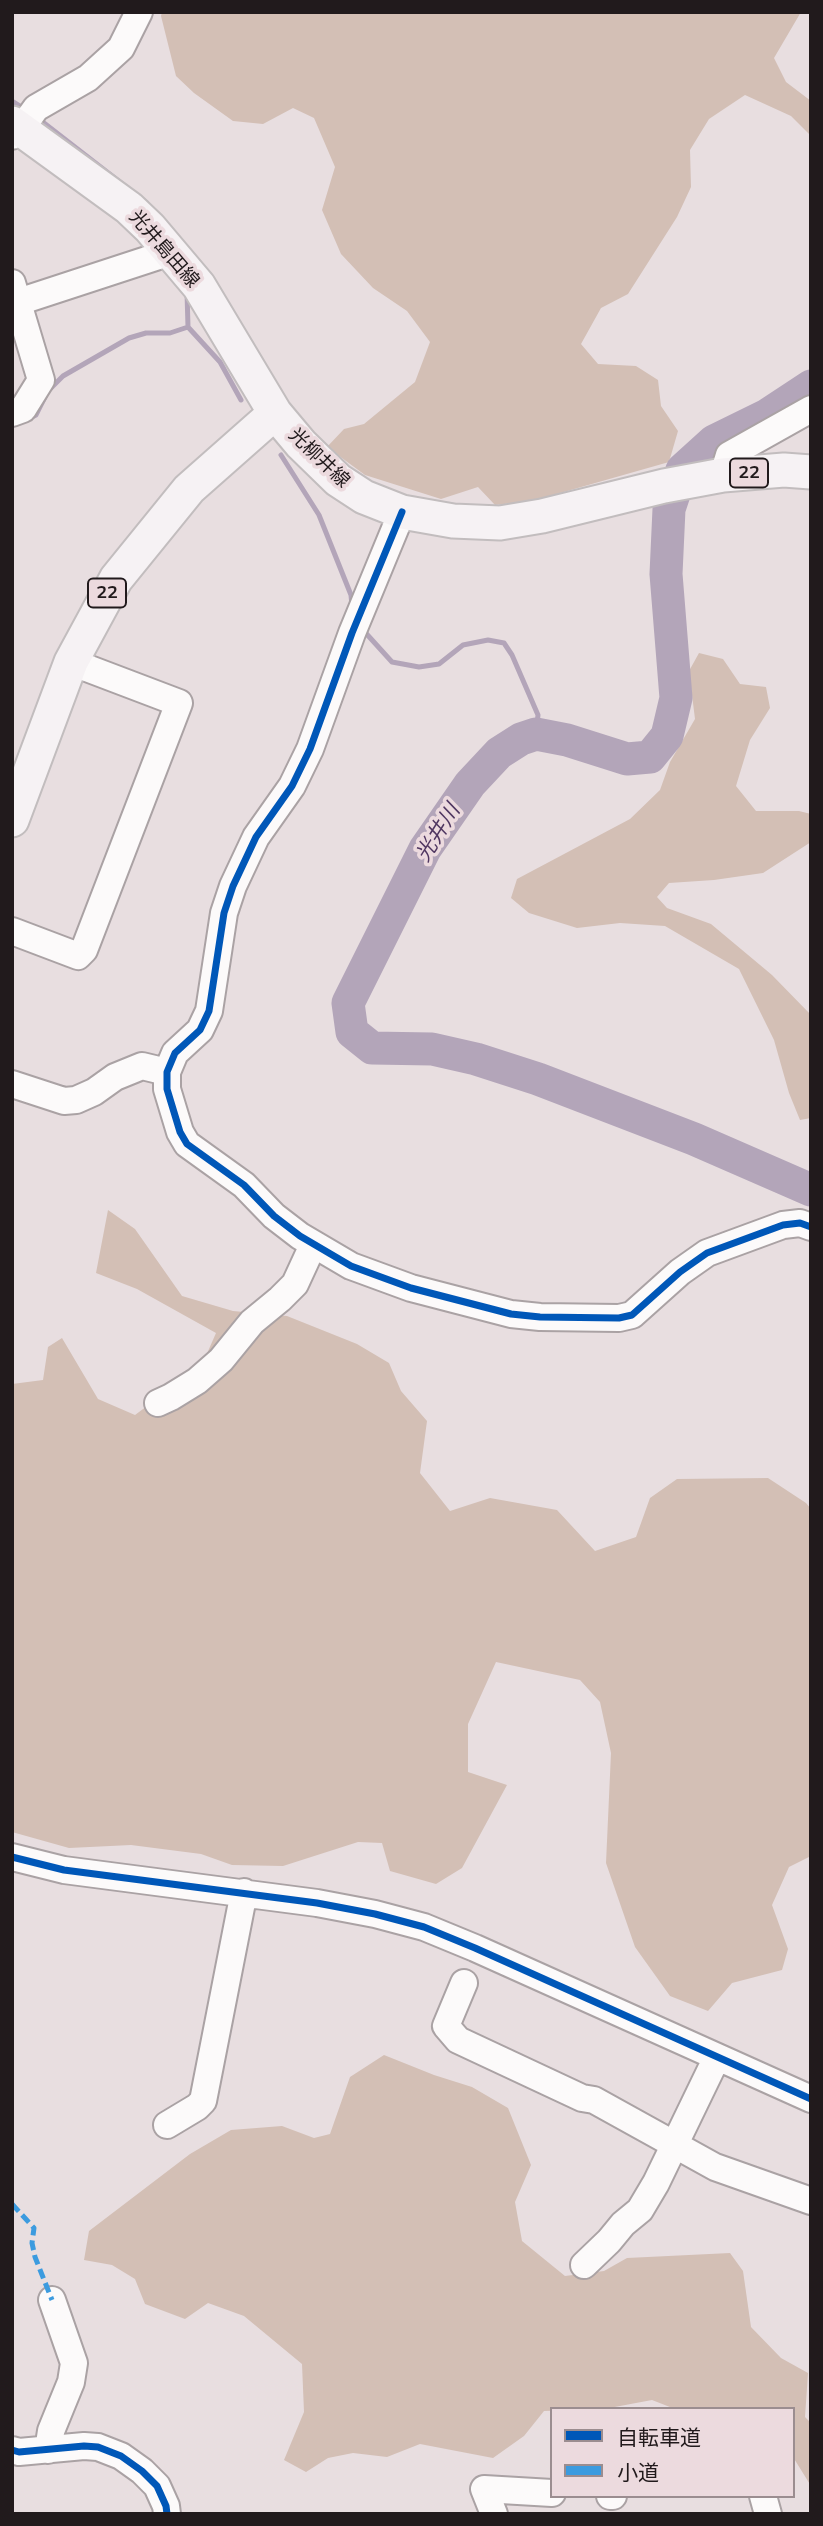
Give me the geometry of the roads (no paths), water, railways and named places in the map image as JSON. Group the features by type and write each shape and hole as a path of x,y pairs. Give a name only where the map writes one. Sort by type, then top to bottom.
{"main road":[{"name":"光井島田線","path":"15,130 129,208 171,252 199,286 275,413"},
{"name":"光柳井線","path":"12,820 71,663 116,579 189,489 275,413 338,480 364,497 402,512 453,521 500,523 542,516 723,475 784,470 811,472"}],"street":[{"path":"15,130 36,108 88,78 121,48 139,12"},
{"path":"12,413 23,409 41,380 14,297 171,252"},
{"path":"723,475 729,455 811,409"},
{"path":"402,512 310,748 292,786 256,836 233,886 224,913 209,1011 200,1030 175,1053 166,1072 167,1089 180,1132 187,1144 244,1185 274,1216 313,1245 351,1266 411,1288 511,1314 619,1318 632,1315 680,1272 707,1253 783,1225 800,1223 811,1227"},
{"path":"12,930 78,956 84,950 179,703 71,663"},
{"path":"12,1084 64,1101 76,1100 94,1092 115,1077 142,1066 166,1072"},
{"path":"158,1403 197,1381 221,1360 252,1322 281,1299 295,1284 313,1245"},
{"path":"12,1857 64,1870 244,1892 375,1914 424,1927 811,2099"},
{"path":"167,2125 203,2101 244,1892"},
{"path":"464,1983 446,2026 458,2040 582,2098 594,2100 715,2167 811,2201"},
{"path":"584,2265 640,2210 656,2183 717,2057"},
{"path":"48,2450 51,2431 71,2382 74,2363 52,2300"},
{"path":"12,2450 19,2452 84,2446 98,2447 121,2456 157,2486 167,2514"},
{"path":"494,2514 484,2489 550,2493"}],"waterway":[{"path":"12,101 20,106"},
{"path":"44,123 147,203"},
{"path":"187,292 188,327 220,362 241,400"},
{"path":"50,389 63,376 129,338 146,333 170,333 188,327"},
{"name":"光井川","path":"811,386 767,415 714,441 682,470 669,509 666,574 676,698 667,736 650,757 627,759 567,740 536,734 521,739 499,753 470,784 425,849 348,1003 352,1032 372,1048 432,1049 476,1059 538,1079 694,1139 811,1190"},
{"path":"28,419 36,415 45,397"},
{"path":"281,455 319,515 351,595 352,606"},
{"path":"363,630 392,662 419,667 439,664 463,645 488,640 504,643 512,655 538,715 536,734"}]}
